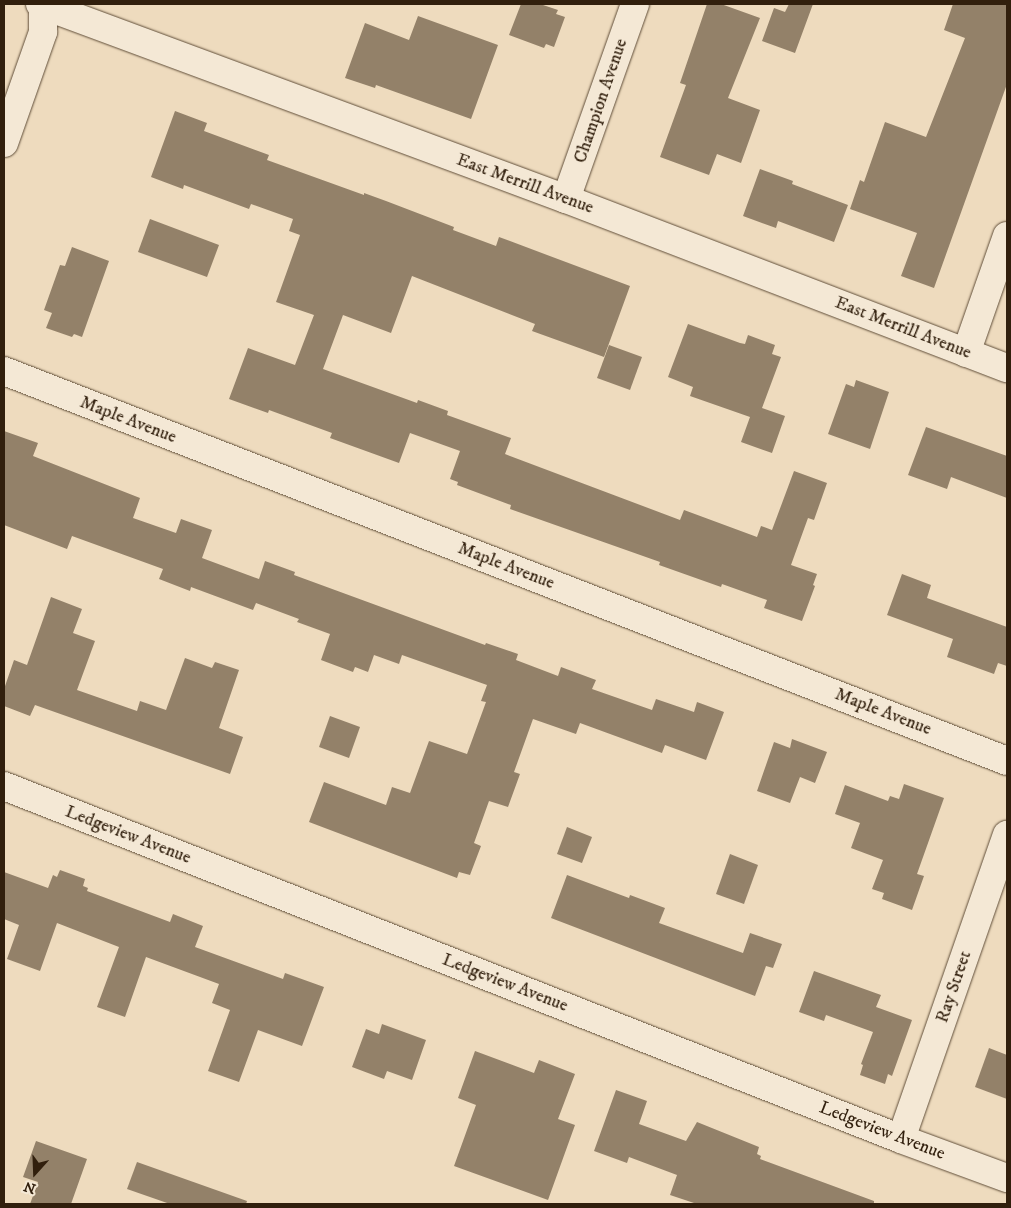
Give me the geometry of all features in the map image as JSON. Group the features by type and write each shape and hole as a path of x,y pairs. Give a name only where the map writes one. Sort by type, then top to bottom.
{"street":[{"name":"East Merrill Avenue","path":"42,4 566,199 1007,368"},
{"path":"4,143 43,32 42,4"},
{"name":"Champion Avenue","path":"566,199 635,4"},
{"path":"966,352 1007,236"},
{"name":"Maple Avenue","path":"4,372 1007,761"},
{"name":"Ledgeview Avenue","path":"4,786 902,1139 1007,1178"},
{"name":"Ray Street","path":"902,1139 1007,835"}],"building":[{"path":"521,4 540,4 558,10 556,14 565,17 554,47 546,44 544,48 509,35"},
{"path":"707,4 721,4 760,18 728,98 760,110 741,163 717,154 709,175 660,157 686,85 680,83"},
{"path":"789,4 813,4 795,53 762,41 774,8 785,12"},
{"path":"953,4 1007,4 1007,84 934,288 901,276 917,233 850,209 860,180 864,182 885,122 926,137 965,38 944,30"},
{"path":"418,16 498,45 471,119 376,85 375,88 345,78 365,23 409,40"},
{"path":"175,111 207,123 204,131 269,155 267,160 386,201 454,227 453,230 496,246 499,237 630,286 604,357 532,331 535,324 412,276 391,333 343,315 323,369 417,403 418,400 448,411 447,415 511,438 505,454 680,520 684,510 757,537 761,526 772,530 794,471 827,483 814,520 808,518 791,565 817,574 813,585 815,586 802,621 764,608 767,600 722,584 721,587 659,565 660,562 510,509 511,505 457,485 458,482 450,479 460,451 410,433 399,463 330,438 332,433 269,410 268,413 229,399 248,348 295,365 314,315 276,302 300,235 289,231 293,219 251,204 249,209 184,185 183,189 151,177"},
{"path":"760,169 793,181 792,184 848,205 834,242 778,221 776,228 743,216"},
{"path":"150,219 219,245 207,277 138,252"},
{"path":"72,247 109,261 82,337 74,334 72,337 46,328 52,313 44,310 60,265 65,266"},
{"path":"688,324 740,343 745,344 748,335 775,345 772,354 781,357 762,408 785,416 772,453 741,442 750,417 690,396 693,387 668,377"},
{"path":"609,345 642,357 630,390 597,378"},
{"path":"856,380 889,392 870,449 828,434 846,384 854,387"},
{"path":"926,427 1007,456 1007,498 951,477 947,489 908,475"},
{"path":"4,431 38,443 33,456 140,498 133,518 176,533 181,519 212,530 202,558 259,579 265,561 295,572 294,575 485,645 486,643 518,654 516,660 558,676 561,667 596,680 592,689 652,710 656,699 694,712 697,702 724,712 706,760 665,745 662,753 580,723 576,734 533,719 514,772 520,774 508,807 489,801 474,843 481,846 470,875 459,872 457,878 309,822 324,782 386,805 392,787 410,793 429,741 467,754 486,702 481,701 487,685 402,655 399,664 374,655 368,672 355,667 353,672 321,660 330,634 297,622 299,619 256,603 253,610 191,587 190,591 159,579 163,569 72,536 67,549 4,525"},
{"path":"902,574 931,585 927,598 1007,627 1007,666 998,663 994,674 947,657 953,639 887,615"},
{"path":"51,597 82,609 73,633 95,641 77,690 137,711 140,701 166,710 185,658 212,668 215,662 239,670 219,728 243,737 230,774 35,705 30,716 4,706 4,689 14,660 27,665"},
{"path":"330,716 360,727 349,758 319,747"},
{"path":"792,739 827,752 815,783 800,777 790,803 757,791 774,742 790,748"},
{"path":"904,784 944,798 917,874 924,876 912,910 882,899 884,893 872,889 883,860 851,848 860,823 835,814 845,785 888,801 890,796 899,799"},
{"path":"567,827 592,837 582,863 557,854"},
{"path":"730,854 758,865 744,904 716,894"},
{"path":"60,870 85,879 83,886 88,888 87,891 170,922 173,914 203,926 195,947 283,979 285,973 324,987 302,1046 258,1030 239,1082 208,1071 230,1010 212,1003 219,984 146,957 125,1017 97,1007 119,947 57,923 40,971 7,959 19,925 4,919 4,872 48,888 53,875 57,877"},
{"path":"567,875 629,898 630,895 665,908 659,923 743,953 750,933 782,944 773,968 766,966 755,996 551,918"},
{"path":"814,971 881,995 876,1007 912,1020 892,1076 888,1074 885,1084 860,1075 863,1065 861,1064 873,1032 826,1015 824,1021 799,1012"},
{"path":"382,1024 426,1040 412,1080 387,1071 384,1079 352,1067 366,1029 379,1034"},
{"path":"989,1048 1007,1055 1007,1099 975,1087"},
{"path":"475,1051 534,1073 539,1060 575,1074 558,1119 575,1125 548,1200 454,1166 476,1105 458,1098"},
{"path":"616,1090 647,1101 639,1124 686,1141 697,1122 759,1147 757,1154 761,1156 760,1159 874,1201 874,1204 697,1204 670,1195 677,1175 629,1157 627,1163 594,1151"},
{"path":"36,1141 87,1159 71,1204 30,1204 38,1182 23,1177"},
{"path":"137,1162 247,1201 246,1204 170,1204 127,1189"}]}
